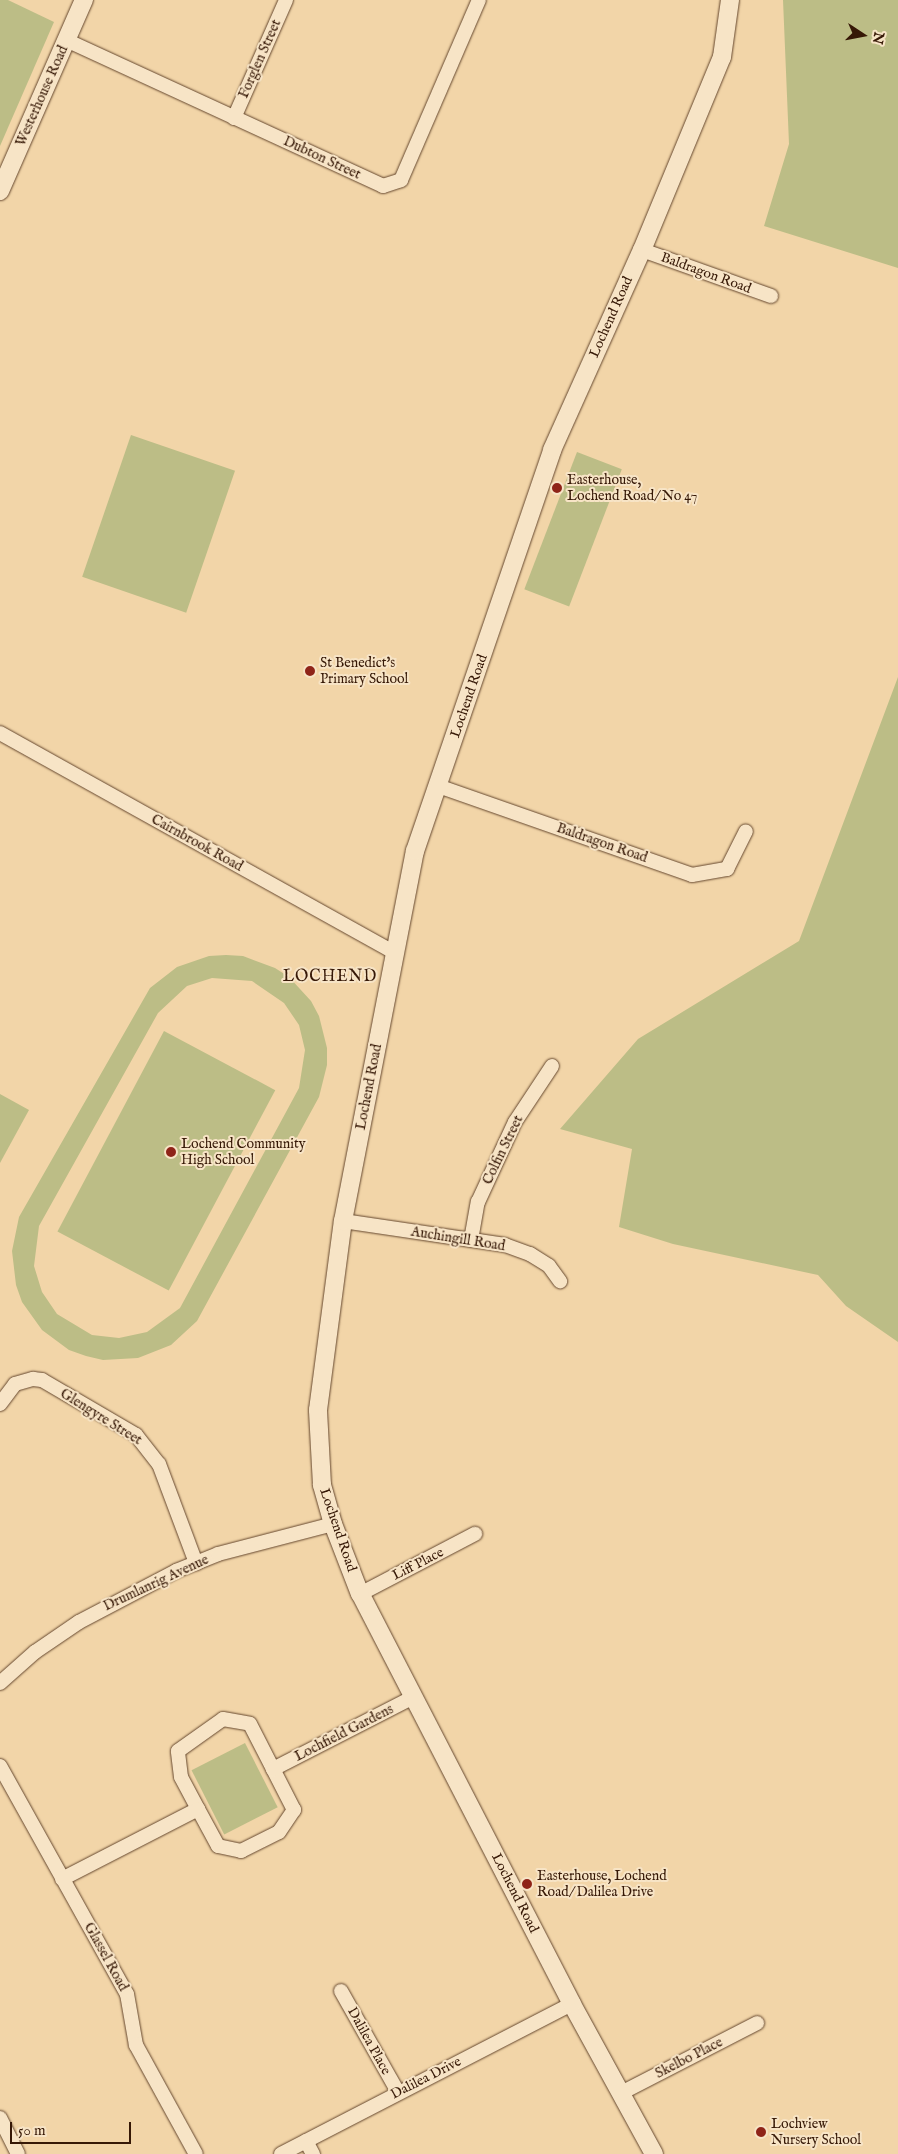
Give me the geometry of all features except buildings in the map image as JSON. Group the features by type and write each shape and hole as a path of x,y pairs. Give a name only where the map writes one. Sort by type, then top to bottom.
{"street":[{"name":"Westerhouse Road","path":"0,191 84,0"},
{"name":"Forglen Street","path":"234,118 286,0"},
{"name":"Dubton Street","path":"66,40 383,186 401,180 479,0"},
{"name":"Lochend Road","path":"654,2154 572,2004 360,1594 333,1524 319,1463 318,1410 344,1221 394,952 415,851 552,450 642,250 722,57 730,0"},
{"name":"Baldragon Road","path":"642,250 771,296"},
{"name":"Cairnbrook Road","path":"0,733 394,952"},
{"name":"Baldragon Road","path":"438,786 692,875 728,869 746,831"},
{"name":"Colfin Street","path":"471,1240 478,1202 515,1122 552,1066"},
{"name":"Auchingill Road","path":"344,1221 505,1245 530,1254 548,1266 560,1281"},
{"name":"Glengyre Street","path":"0,1404 15,1384 33,1379 42,1380 136,1435 159,1464 196,1563"},
{"name":"Drumlanrig Avenue","path":"0,1683 35,1652 79,1622 124,1596 218,1554 333,1524"},
{"name":"Liff Place","path":"360,1594 475,1534"},
{"name":"Lochfield Gardens","path":"273,1769 414,1697"},
{"path":"223,1719 250,1724 273,1769 294,1810 279,1832 241,1851 218,1846 181,1777 178,1751 223,1719"},
{"name":"Glassel Road","path":"0,1766 127,1994 136,2045 196,2154"},
{"path":"62,1879 198,1809"},
{"name":"Dalilea Place","path":"341,1990 398,2092"},
{"name":"Dalilea Drive","path":"281,2154 398,2092 572,2004"},
{"name":"Skelbo Place","path":"621,2093 757,2023"},
{"path":"0,2118 4,2136 18,2154"},
{"path":"306,2141 313,2154"}],"green space":[{"path":"0,0 8,0 54,22 0,146"},
{"path":"783,0 898,0 898,268 764,226 789,144"},
{"path":"131,435 235,471 186,613 82,577"},
{"path":"577,452 622,469 569,606 524,589"},
{"path":"898,677 898,1342 846,1306 818,1275 673,1244 619,1227 632,1149 560,1129 638,1039 799,941"},
{"path":"209,956 243,956 275,968 289,977 311,1001 319,1016 327,1048 327,1065 319,1097 197,1321 171,1345 138,1358 103,1360 86,1356 69,1350 42,1330 22,1302 16,1285 12,1251 19,1217 150,988 177,967","holes":["212,978 252,981 284,1003 299,1025 305,1050 299,1088 180,1308 147,1332 119,1338 92,1335 57,1314 42,1292 34,1266 39,1226 158,1013 187,986"]},
{"path":"164,1031 275,1090 169,1291 57,1231"},
{"path":"0,1094 29,1110 0,1163"},
{"path":"245,1743 278,1807 224,1834 192,1770"}],"place":[{"name":"Easterhouse, Lochend Road/ No 47","path":"557,488"},
{"name":"St Benedict's Primary School","path":"310,671"},
{"name":"Lochend Community High School","path":"171,1152"},
{"name":"Easterhouse, Lochend Road/ Dalilea Drive","path":"527,1884"},
{"name":"Lochview Nursery School","path":"761,2132"}],"district":[{"name":"LOCHEND","path":"330,977"}]}
